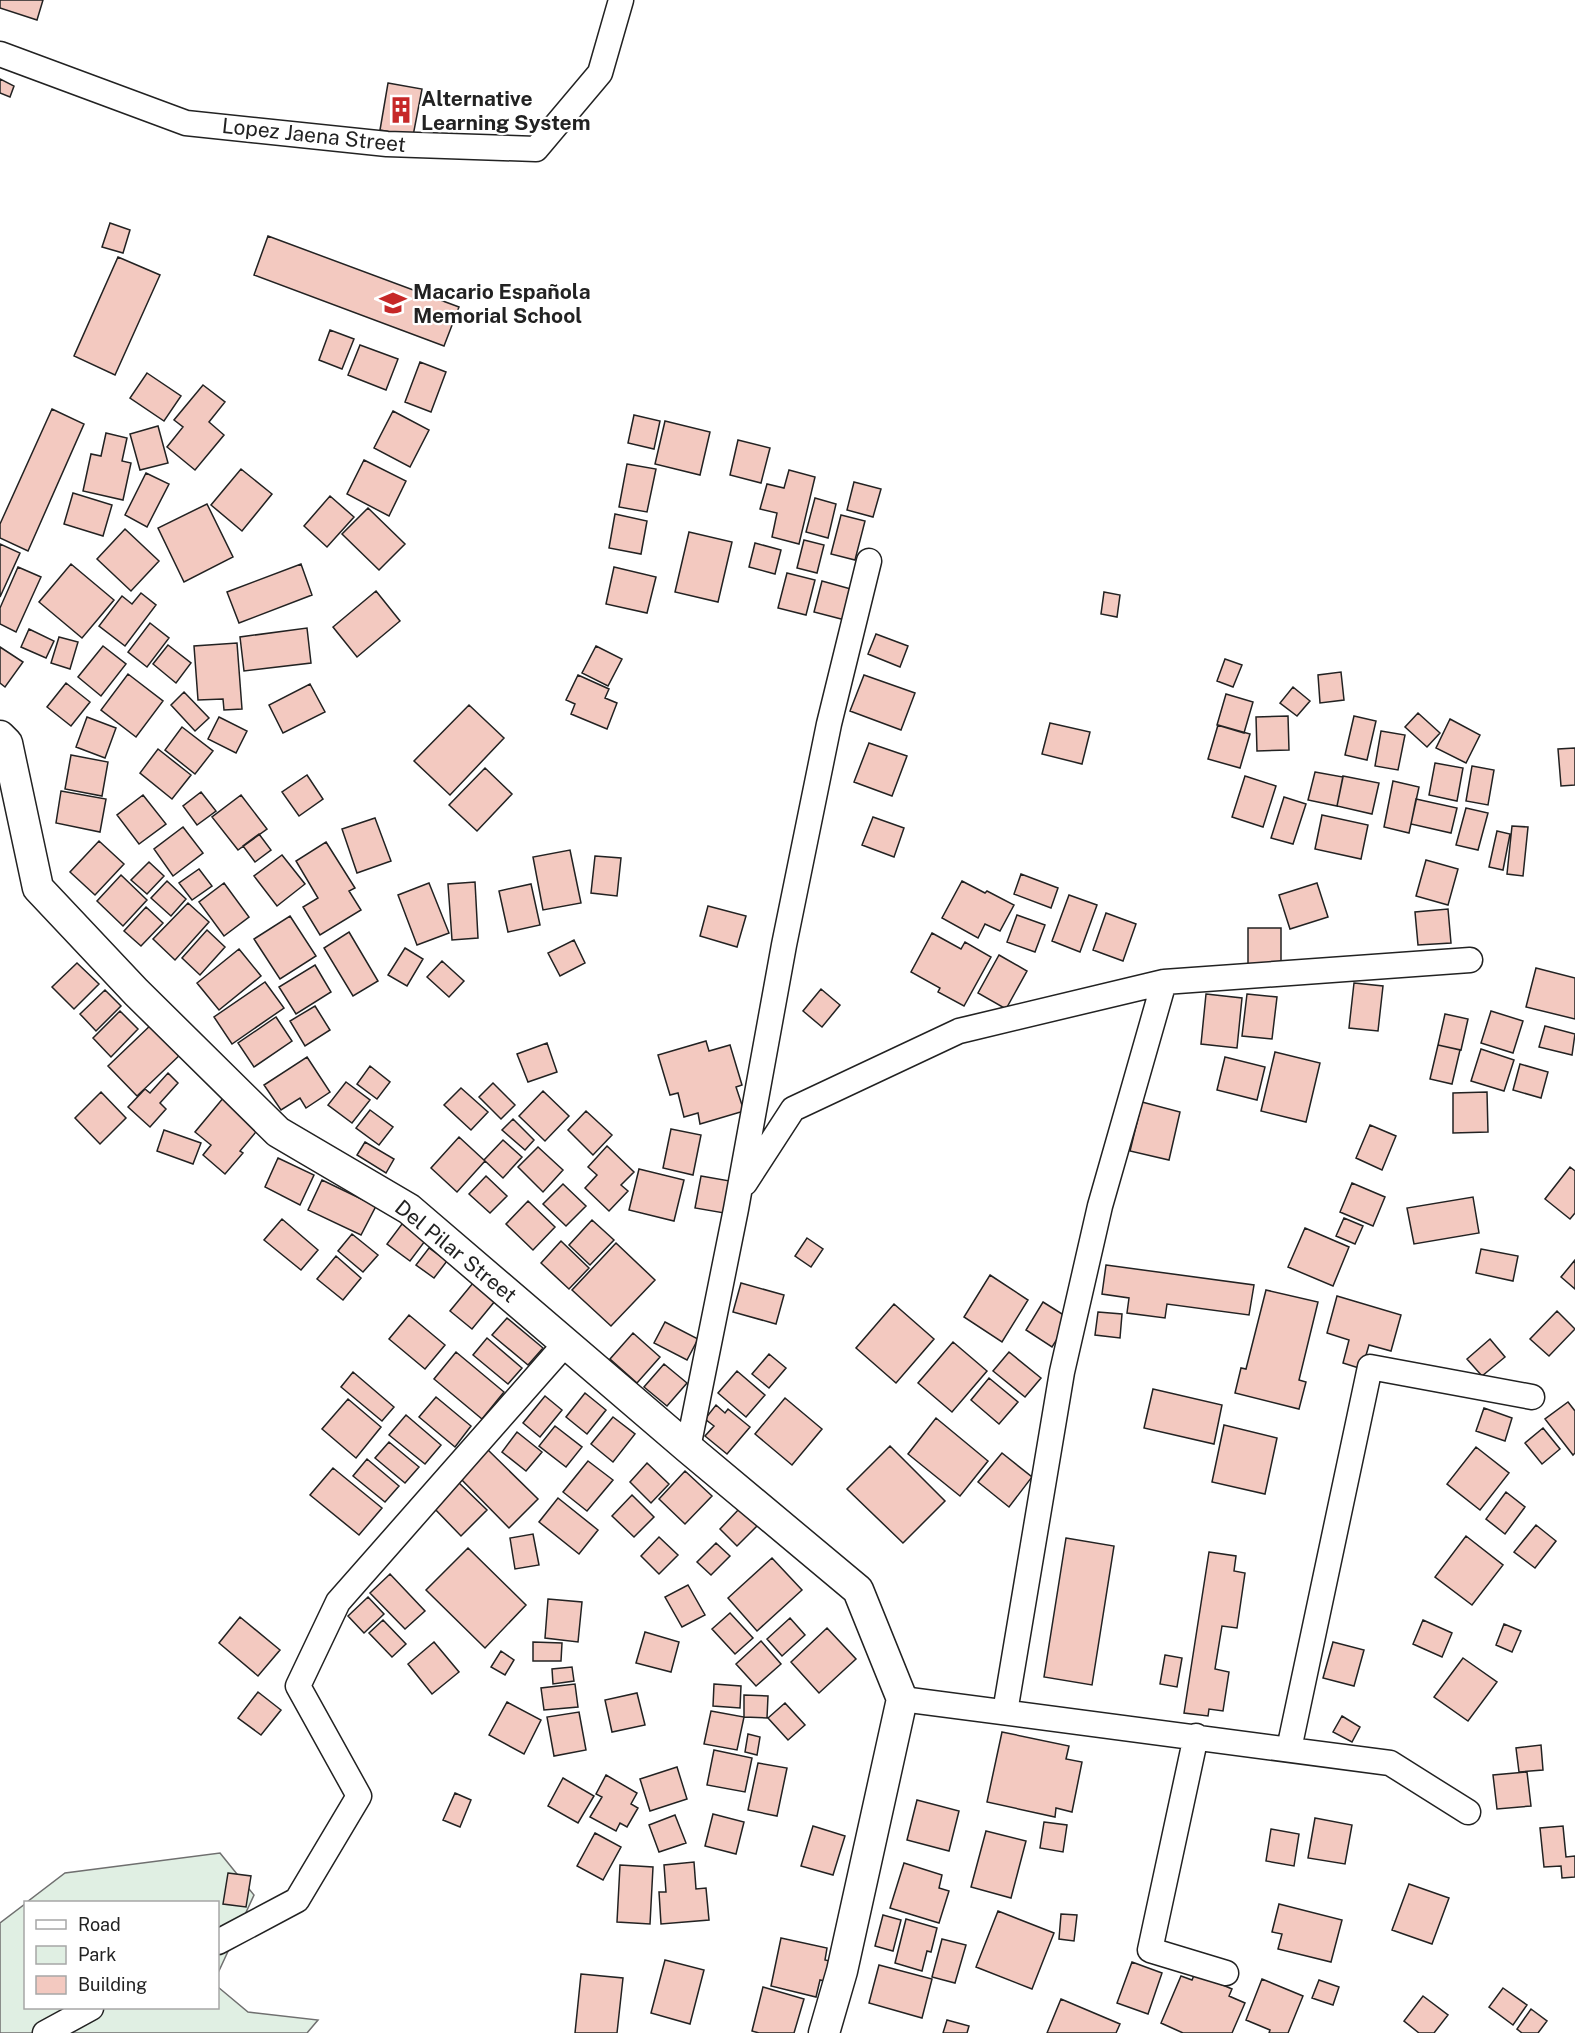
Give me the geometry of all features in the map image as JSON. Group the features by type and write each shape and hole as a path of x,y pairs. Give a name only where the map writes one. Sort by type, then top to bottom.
{"street":[{"name":"Lopez Jaena Street","path":"0,54 186,123 387,144 536,149 600,73 621,0"},
{"path":"688,1448 812,805 868,561"},
{"name":"Del Pilar Street","path":"0,736 7,743 38,888 136,992 278,1132 409,1209 858,1590 902,1699"},
{"path":"739,1192 793,1109 958,1031 1164,982 1470,960"},
{"path":"1005,1712 1062,1372 1100,1206 1164,982"},
{"path":"219,1941 297,1900 360,1796 298,1686 338,1602 566,1343"},
{"path":"1289,1749 1370,1367 1532,1397"},
{"path":"824,2033 842,1971 902,1699 1390,1763 1468,1812"},
{"path":"1196,1736 1150,1950 1226,1973"},
{"path":"45,2033 87,2009"}],"green space":[{"path":"220,1853 254,1895 219,1971 219,1901 28,1901 65,1873"},
{"path":"24,1905 24,2009 219,2009 219,1988 248,2012 318,2020 307,2033 0,2033 0,1923"}],"building":[{"path":"0,0 43,0 37,20 0,8"},
{"path":"0,79 14,86 10,97 0,93"},
{"name":"Alternative Learning System","path":"388,83 422,89 413,136 380,130"},
{"path":"110,223 130,230 123,253 102,247"},
{"path":"268,236 459,307 444,346 254,275"},
{"path":"118,257 160,275 115,375 74,356"},
{"path":"330,330 354,339 342,369 319,360"},
{"path":"360,345 398,359 386,390 348,375"},
{"path":"420,362 446,372 431,412 405,402"},
{"path":"147,373 181,396 164,421 130,398"},
{"path":"203,385 225,402 209,422 224,435 195,470 167,447 183,427 174,420"},
{"path":"52,409 84,424 28,551 0,538 0,524"},
{"path":"393,411 429,430 410,467 374,448"},
{"path":"634,415 660,421 654,449 628,443"},
{"path":"665,421 710,432 700,475 655,464"},
{"path":"158,426 168,463 140,470 130,434"},
{"path":"106,433 127,438 122,461 131,463 123,500 83,491 91,454 101,456"},
{"path":"738,440 770,448 761,483 730,475"},
{"path":"364,460 406,481 389,516 347,494"},
{"path":"627,464 656,469 647,512 619,507"},
{"path":"241,469 272,494 242,531 211,505"},
{"path":"789,470 815,477 799,544 772,537 777,513 760,509 767,484 784,488"},
{"path":"146,473 169,484 147,527 125,515"},
{"path":"854,482 881,489 873,517 847,510"},
{"path":"73,493 112,505 103,536 64,524"},
{"path":"330,496 354,517 327,547 304,526"},
{"path":"815,498 836,504 828,538 806,532"},
{"path":"207,504 233,557 184,582 158,528"},
{"path":"368,508 405,544 379,570 342,534"},
{"path":"615,514 647,521 641,554 609,548"},
{"path":"841,515 865,521 855,560 831,554"},
{"path":"125,529 159,561 131,591 97,559"},
{"path":"689,532 732,542 718,602 675,592"},
{"path":"804,540 824,545 817,573 797,568"},
{"path":"755,543 781,550 775,574 749,567"},
{"path":"0,544 20,553 0,597"},
{"path":"71,564 114,600 82,638 39,602"},
{"path":"301,564 312,595 239,623 227,592"},
{"path":"18,567 41,577 16,632 0,624 0,608"},
{"path":"614,567 656,577 647,613 606,604"},
{"path":"787,573 815,580 806,615 778,608"},
{"path":"822,581 858,591 849,621 814,612"},
{"path":"376,591 400,621 357,657 333,627"},
{"path":"1104,592 1120,595 1117,617 1101,614"},
{"path":"141,593 156,605 125,646 99,626 122,596 132,604"},
{"path":"150,623 169,638 147,667 128,652"},
{"path":"307,628 311,663 244,671 240,637"},
{"path":"29,629 54,641 46,658 21,647"},
{"path":"876,634 908,646 900,667 868,654"},
{"path":"59,637 78,642 70,669 51,663"},
{"path":"237,643 242,709 224,710 223,699 198,700 194,646"},
{"path":"168,645 191,663 176,683 153,664"},
{"path":"103,646 126,664 101,696 78,677"},
{"path":"596,646 622,659 608,686 582,673"},
{"path":"0,647 23,662 5,687 0,683"},
{"path":"1225,659 1242,665 1233,687 1217,681"},
{"path":"1341,672 1344,700 1320,703 1318,675"},
{"path":"128,674 163,701 136,737 101,710"},
{"path":"578,675 609,689 605,698 617,703 607,729 571,714 575,704 566,700"},
{"path":"864,675 915,693 901,730 850,711"},
{"path":"66,683 90,702 71,726 47,707"},
{"path":"310,684 325,712 283,733 269,705"},
{"path":"1293,687 1310,701 1297,716 1280,703"},
{"path":"184,692 209,718 195,731 171,705"},
{"path":"1226,694 1253,702 1244,733 1217,725"},
{"path":"469,705 504,738 450,795 414,761"},
{"path":"1418,713 1440,733 1427,747 1405,727"},
{"path":"1288,716 1289,750 1257,751 1256,717"},
{"path":"1354,716 1376,721 1367,760 1345,755"},
{"path":"87,717 116,728 105,758 76,747"},
{"path":"219,717 247,731 236,753 208,739"},
{"path":"1450,719 1480,735 1466,763 1436,748"},
{"path":"1050,723 1090,732 1082,764 1042,754"},
{"path":"1218,725 1250,734 1240,768 1208,759"},
{"path":"182,727 213,751 195,774 165,750"},
{"path":"1381,731 1405,735 1398,770 1375,766"},
{"path":"869,743 907,756 892,796 854,782"},
{"path":"1575,748 1575,785 1561,786 1558,749"},
{"path":"158,749 191,775 172,799 140,773"},
{"path":"71,755 108,762 102,796 65,789"},
{"path":"1435,763 1463,768 1457,801 1429,795"},
{"path":"1472,766 1494,770 1488,805 1466,801"},
{"path":"485,768 512,794 477,831 449,805"},
{"path":"1315,772 1343,777 1337,806 1308,800"},
{"path":"307,775 323,799 299,816 282,792"},
{"path":"1245,776 1276,786 1263,827 1232,817"},
{"path":"1343,776 1379,783 1372,814 1337,806"},
{"path":"1393,781 1419,787 1409,833 1384,827"},
{"path":"61,791 106,799 100,832 56,823"},
{"path":"201,792 216,811 197,825 183,806"},
{"path":"143,795 166,824 139,844 117,815"},
{"path":"241,795 267,829 238,850 212,817"},
{"path":"1284,797 1306,804 1293,844 1271,838"},
{"path":"1416,799 1457,808 1451,833 1411,824"},
{"path":"1466,808 1488,813 1478,850 1456,845"},
{"path":"1322,815 1368,825 1361,859 1315,849"},
{"path":"873,817 904,828 894,857 862,845"},
{"path":"375,818 391,861 357,873 342,829"},
{"path":"1512,826 1528,827 1523,876 1507,874"},
{"path":"183,827 203,853 173,876 154,849"},
{"path":"1497,831 1510,834 1503,870 1489,867"},
{"path":"259,834 271,850 255,862 243,846"},
{"path":"99,841 124,864 95,895 70,872"},
{"path":"326,842 355,888 349,891 361,910 320,935 303,907 318,898 296,861"},
{"path":"570,850 581,903 543,910 533,857"},
{"path":"282,855 305,884 277,906 254,876"},
{"path":"595,856 621,858 617,896 591,893"},
{"path":"1426,860 1458,869 1448,905 1416,896"},
{"path":"149,862 164,876 147,894 131,880"},
{"path":"199,869 212,886 192,900 179,883"},
{"path":"1021,874 1058,888 1051,908 1014,894"},
{"path":"121,875 147,900 123,926 97,901"},
{"path":"167,881 186,899 171,916 151,898"},
{"path":"962,881 1014,905 1000,931 985,924 978,938 942,918"},
{"path":"475,882 478,938 452,940 448,884"},
{"path":"224,883 249,917 224,936 199,902"},
{"path":"429,883 449,933 417,945 398,895"},
{"path":"1317,883 1328,917 1290,929 1279,895"},
{"path":"531,884 540,925 508,932 499,891"},
{"path":"1069,895 1097,905 1080,952 1052,941"},
{"path":"188,903 209,922 175,960 153,939"},
{"path":"708,906 746,916 737,947 700,936"},
{"path":"146,907 163,923 141,946 124,931"},
{"path":"1448,909 1451,943 1418,945 1415,912"},
{"path":"1106,913 1136,924 1123,961 1093,950"},
{"path":"1017,915 1045,925 1035,952 1007,942"},
{"path":"290,916 316,956 280,979 254,939"},
{"path":"1248,928 1281,928 1281,967 1248,967"},
{"path":"207,930 225,947 200,975 182,958"},
{"path":"349,932 378,981 353,996 324,948"},
{"path":"932,933 961,949 965,942 991,957 964,1006 938,992 940,988 911,972"},
{"path":"574,940 585,963 560,976 548,953"},
{"path":"405,948 423,959 407,986 388,975"},
{"path":"239,949 261,976 219,1010 197,983"},
{"path":"999,955 1027,971 1006,1009 978,993"},
{"path":"442,961 464,981 449,997 427,977"},
{"path":"77,963 99,984 74,1009 52,987"},
{"path":"315,965 331,992 296,1014 279,987"},
{"path":"1536,968 1575,978 1575,1019 1526,1007"},
{"path":"265,982 284,1008 232,1044 214,1017"},
{"path":"1354,983 1383,986 1378,1031 1349,1028"},
{"path":"821,989 840,1005 822,1027 803,1011"},
{"path":"105,990 121,1006 96,1031 80,1014"},
{"path":"1206,994 1242,998 1237,1048 1201,1044"},
{"path":"1247,994 1277,997 1272,1039 1242,1036"},
{"path":"315,1006 330,1030 305,1046 290,1021"},
{"path":"120,1011 138,1029 111,1057 93,1038"},
{"path":"1491,1011 1523,1021 1513,1053 1481,1043"},
{"path":"1445,1014 1468,1019 1461,1050 1438,1045"},
{"path":"276,1017 292,1041 254,1067 238,1043"},
{"path":"155,1021 183,1052 137,1096 108,1066"},
{"path":"1545,1026 1575,1034 1572,1055 1539,1047"},
{"path":"706,1041 709,1051 730,1045 742,1085 736,1087 744,1111 700,1124 698,1113 684,1117 678,1093 670,1095 658,1055"},
{"path":"547,1043 557,1072 528,1082 517,1054"},
{"path":"1438,1045 1460,1050 1452,1084 1430,1079"},
{"path":"1481,1049 1514,1060 1504,1091 1471,1081"},
{"path":"1275,1052 1320,1063 1306,1122 1261,1111"},
{"path":"307,1057 330,1092 306,1108 300,1098 281,1110 264,1085"},
{"path":"1225,1057 1265,1067 1257,1100 1217,1090"},
{"path":"1520,1064 1548,1072 1541,1098 1513,1090"},
{"path":"370,1066 390,1082 377,1099 357,1084"},
{"path":"168,1073 178,1083 160,1103 166,1109 150,1127 128,1107 145,1089 150,1093"},
{"path":"346,1082 370,1100 352,1123 328,1105"},
{"path":"493,1083 515,1105 501,1119 479,1097"},
{"path":"461,1088 488,1112 471,1130 444,1105"},
{"path":"543,1091 569,1116 545,1141 519,1116"},
{"path":"101,1092 126,1118 100,1144 75,1118"},
{"path":"1487,1092 1488,1132 1453,1133 1453,1093"},
{"path":"224,1097 260,1127 240,1151 243,1153 225,1174 203,1155 211,1145 195,1132"},
{"path":"1142,1102 1180,1112 1169,1160 1130,1151"},
{"path":"370,1110 393,1127 379,1145 356,1128"},
{"path":"586,1111 612,1135 593,1155 568,1130"},
{"path":"513,1119 534,1140 525,1150 502,1130"},
{"path":"1370,1125 1396,1136 1382,1170 1356,1158"},
{"path":"671,1129 701,1135 693,1175 663,1168"},
{"path":"164,1130 201,1143 193,1164 157,1151"},
{"path":"459,1137 485,1161 457,1192 431,1168"},
{"path":"503,1140 522,1157 503,1178 484,1160"},
{"path":"365,1142 394,1159 386,1173 357,1155"},
{"path":"607,1146 634,1172 621,1185 628,1191 609,1211 585,1188 597,1175 588,1167"},
{"path":"538,1147 563,1170 543,1192 518,1167"},
{"path":"278,1158 314,1175 300,1205 265,1187"},
{"path":"1570,1167 1575,1171 1575,1213 1570,1219 1545,1199"},
{"path":"639,1169 684,1180 674,1221 629,1210"},
{"path":"486,1176 507,1196 490,1213 469,1194"},
{"path":"701,1176 730,1181 724,1213 695,1208"},
{"path":"322,1180 376,1206 361,1235 308,1210"},
{"path":"1352,1183 1385,1197 1373,1226 1340,1212"},
{"path":"563,1184 586,1206 566,1226 543,1204"},
{"path":"1473,1197 1479,1233 1414,1244 1407,1208"},
{"path":"528,1201 555,1227 533,1250 506,1224"},
{"path":"1344,1218 1363,1226 1355,1244 1336,1236"},
{"path":"282,1219 318,1250 301,1270 264,1240"},
{"path":"592,1220 614,1240 590,1265 569,1245"},
{"path":"402,1224 425,1241 410,1261 387,1244"},
{"path":"1305,1228 1349,1247 1333,1286 1288,1267"},
{"path":"352,1234 378,1255 363,1272 338,1251"},
{"path":"807,1238 823,1249 811,1267 795,1256"},
{"path":"561,1241 589,1268 569,1289 541,1263"},
{"path":"616,1243 655,1280 611,1326 572,1290"},
{"path":"429,1248 447,1261 434,1278 416,1265"},
{"path":"1481,1249 1518,1256 1513,1281 1476,1273"},
{"path":"336,1256 361,1278 343,1300 317,1279"},
{"path":"1575,1260 1575,1289 1561,1277"},
{"path":"1106,1265 1254,1285 1249,1315 1167,1304 1165,1318 1127,1313 1129,1298 1102,1294"},
{"path":"990,1275 1028,1300 1002,1342 964,1317"},
{"path":"473,1283 495,1301 472,1329 450,1311"},
{"path":"741,1283 784,1295 776,1324 733,1312"},
{"path":"1266,1290 1318,1302 1299,1380 1306,1382 1299,1409 1235,1393 1241,1368 1246,1369"},
{"path":"1337,1296 1401,1315 1391,1351 1369,1345 1362,1369 1343,1363 1349,1340 1327,1333"},
{"path":"1043,1302 1070,1319 1052,1347 1026,1330"},
{"path":"894,1304 934,1339 896,1383 856,1348"},
{"path":"1557,1311 1575,1329 1549,1356 1530,1339"},
{"path":"1098,1312 1122,1314 1120,1338 1095,1335"},
{"path":"409,1315 445,1345 425,1369 389,1339"},
{"path":"507,1318 543,1348 528,1365 492,1335"},
{"path":"665,1322 698,1339 687,1360 654,1343"},
{"path":"633,1333 660,1357 637,1383 610,1359"},
{"path":"487,1338 522,1368 508,1384 473,1355"},
{"path":"1490,1339 1505,1357 1482,1376 1467,1359"},
{"path":"953,1342 987,1371 952,1412 918,1383"},
{"path":"456,1352 504,1392 482,1419 434,1379"},
{"path":"1009,1352 1041,1378 1025,1397 993,1371"},
{"path":"769,1354 786,1368 769,1388 752,1374"},
{"path":"664,1364 687,1383 667,1406 644,1387"},
{"path":"737,1371 765,1395 746,1417 718,1393"},
{"path":"353,1372 394,1407 382,1421 341,1387"},
{"path":"989,1378 1018,1402 999,1424 971,1400"},
{"path":"1153,1389 1222,1405 1214,1444 1144,1428"},
{"path":"585,1393 606,1410 587,1434 566,1417"},
{"path":"545,1396 562,1410 540,1437 523,1423"},
{"path":"436,1397 471,1426 455,1447 419,1417"},
{"path":"785,1398 822,1429 792,1465 755,1434"},
{"path":"348,1399 381,1427 356,1458 322,1429"},
{"path":"1568,1402 1575,1411 1575,1453 1573,1455 1545,1419"},
{"path":"716,1405 725,1413 728,1409 750,1427 727,1454 705,1436 714,1426 705,1419"},
{"path":"1484,1408 1512,1418 1505,1441 1476,1431"},
{"path":"406,1415 441,1445 425,1464 389,1435"},
{"path":"613,1417 635,1434 613,1462 591,1444"},
{"path":"936,1418 988,1461 960,1496 908,1454"},
{"path":"1224,1425 1277,1438 1265,1494 1212,1482"},
{"path":"555,1426 582,1447 566,1467 539,1446"},
{"path":"1543,1428 1560,1449 1542,1464 1525,1443"},
{"path":"517,1432 542,1452 526,1471 502,1452"},
{"path":"389,1442 419,1467 405,1483 375,1458"},
{"path":"890,1446 945,1501 903,1543 847,1489"},
{"path":"1476,1447 1509,1473 1480,1510 1447,1484"},
{"path":"487,1449 538,1499 509,1528 459,1477"},
{"path":"1002,1453 1032,1477 1009,1507 978,1482"},
{"path":"367,1459 399,1486 385,1502 353,1476"},
{"path":"588,1461 613,1480 587,1511 563,1492"},
{"path":"647,1463 669,1484 651,1503 630,1482"},
{"path":"333,1468 382,1508 359,1535 310,1495"},
{"path":"685,1471 712,1496 685,1524 659,1499"},
{"path":"457,1481 487,1510 461,1536 432,1506"},
{"path":"1506,1492 1525,1507 1505,1534 1486,1519"},
{"path":"632,1495 654,1517 634,1537 612,1516"},
{"path":"558,1498 598,1530 579,1554 539,1522"},
{"path":"740,1508 758,1525 737,1546 720,1529"},
{"path":"1536,1525 1556,1541 1535,1568 1514,1552"},
{"path":"533,1534 539,1565 515,1569 510,1538"},
{"path":"1466,1536 1503,1565 1472,1605 1435,1577"},
{"path":"659,1537 678,1555 659,1574 641,1556"},
{"path":"1066,1538 1114,1546 1092,1685 1044,1677"},
{"path":"716,1543 730,1556 711,1575 697,1562"},
{"path":"468,1548 526,1605 485,1648 426,1590"},
{"path":"1209,1552 1236,1556 1234,1571 1245,1573 1237,1628 1222,1626 1215,1669 1229,1672 1223,1711 1209,1709 1208,1716 1184,1713"},
{"path":"772,1558 802,1590 757,1631 728,1598"},
{"path":"390,1574 425,1611 405,1629 370,1593"},
{"path":"688,1585 705,1615 682,1627 665,1597"},
{"path":"368,1597 384,1614 364,1633 348,1616"},
{"path":"548,1599 582,1602 578,1642 545,1638"},
{"path":"730,1613 753,1638 735,1654 712,1629"},
{"path":"240,1617 280,1650 258,1676 219,1643"},
{"path":"790,1618 805,1635 782,1656 767,1639"},
{"path":"383,1620 406,1644 392,1657 369,1633"},
{"path":"1423,1620 1452,1633 1442,1657 1413,1644"},
{"path":"1504,1624 1521,1631 1512,1652 1496,1645"},
{"path":"827,1628 856,1659 819,1693 791,1662"},
{"path":"645,1632 679,1642 671,1672 636,1663"},
{"path":"761,1641 781,1664 756,1686 736,1664"},
{"path":"434,1642 459,1672 432,1694 408,1664"},
{"path":"533,1642 562,1643 561,1661 533,1661"},
{"path":"1333,1642 1364,1650 1354,1686 1323,1678"},
{"path":"501,1651 514,1660 505,1675 491,1667"},
{"path":"1165,1655 1182,1658 1177,1687 1160,1684"},
{"path":"1463,1658 1497,1682 1468,1721 1434,1697"},
{"path":"572,1667 574,1681 553,1684 552,1669"},
{"path":"575,1684 578,1707 544,1710 541,1688"},
{"path":"714,1684 741,1686 740,1708 713,1706"},
{"path":"258,1692 281,1710 261,1735 238,1718"},
{"path":"637,1693 645,1725 612,1732 605,1700"},
{"path":"744,1695 768,1696 767,1718 744,1717"},
{"path":"507,1702 541,1720 524,1754 489,1735"},
{"path":"785,1703 805,1725 788,1740 768,1718"},
{"path":"711,1711 744,1717 737,1750 704,1744"},
{"path":"579,1712 586,1750 554,1756 547,1717"},
{"path":"1342,1716 1360,1727 1352,1742 1333,1732"},
{"path":"1002,1732 1069,1746 1066,1759 1082,1762 1072,1812 1056,1808 1055,1817 987,1802"},
{"path":"748,1734 760,1737 757,1755 745,1752"},
{"path":"1541,1745 1543,1770 1519,1772 1516,1748"},
{"path":"714,1750 752,1758 745,1792 707,1785"},
{"path":"758,1763 787,1768 777,1816 748,1810"},
{"path":"677,1767 687,1799 650,1811 640,1779"},
{"path":"1527,1772 1531,1806 1497,1809 1493,1775"},
{"path":"606,1775 637,1793 631,1804 638,1808 627,1827 620,1823 616,1831 590,1817 602,1797 596,1794"},
{"path":"563,1778 594,1796 578,1823 548,1806"},
{"path":"455,1793 471,1800 460,1827 443,1820"},
{"path":"917,1800 959,1811 949,1851 907,1840"},
{"path":"713,1814 744,1822 736,1854 705,1846"},
{"path":"675,1815 686,1843 659,1852 649,1825"},
{"path":"1315,1818 1352,1825 1345,1864 1308,1858"},
{"path":"1044,1822 1067,1825 1063,1852 1040,1848"},
{"path":"813,1826 845,1836 833,1875 801,1866"},
{"path":"1563,1826 1566,1857 1575,1856 1575,1877 1562,1878 1561,1866 1544,1867 1540,1828"},
{"path":"1271,1829 1299,1834 1294,1866 1266,1861"},
{"path":"986,1831 1026,1841 1011,1898 971,1887"},
{"path":"595,1833 621,1847 603,1880 577,1866"},
{"path":"694,1862 696,1889 706,1888 709,1920 661,1924 659,1892 666,1892 664,1865"},
{"path":"904,1863 942,1875 939,1888 949,1891 939,1923 890,1908"},
{"path":"620,1865 653,1867 650,1924 617,1922"},
{"path":"228,1873 251,1876 246,1907 223,1904"},
{"path":"1409,1884 1449,1898 1432,1944 1392,1930"},
{"path":"1279,1904 1342,1920 1331,1962 1278,1949 1282,1934 1272,1932"},
{"path":"998,1911 1054,1933 1032,1989 976,1967"},
{"path":"1061,1914 1077,1915 1074,1941 1059,1939"},
{"path":"883,1915 901,1920 893,1951 875,1946"},
{"path":"906,1919 937,1928 931,1952 927,1951 922,1971 895,1963"},
{"path":"781,1938 827,1948 825,1960 834,1962 829,1982 820,1980 816,1997 771,1986"},
{"path":"942,1939 966,1945 955,1983 932,1977"},
{"path":"665,1960 704,1970 690,2024 651,2013"},
{"path":"1132,1962 1162,1973 1148,2014 1117,2003"},
{"path":"879,1965 932,1979 922,2018 869,2003"},
{"path":"1195,1973 1232,1989 1229,1996 1245,2003 1232,2033 1183,2033 1161,2023 1181,1976 1192,1980"},
{"path":"581,1974 623,1978 617,2033 575,2033"},
{"path":"1262,1979 1303,1996 1288,2033 1269,2033 1270,2030 1246,2020"},
{"path":"1319,1980 1339,1987 1333,2005 1312,1998"},
{"path":"763,1987 804,1999 794,2033 752,2031"},
{"path":"1503,1988 1527,2005 1513,2025 1489,2007"},
{"path":"1423,1996 1448,2015 1434,2033 1419,2033 1404,2021"},
{"path":"1061,1999 1120,2024 1116,2033 1047,2033"},
{"path":"1531,2009 1547,2021 1538,2033 1522,2033 1517,2029"},
{"path":"947,2020 969,2026 967,2033 943,2033"}],"place":[{"name":"Alternative Learning System","path":"401,110"},
{"name":"Macario Española Memorial School","path":"393,303"}]}
